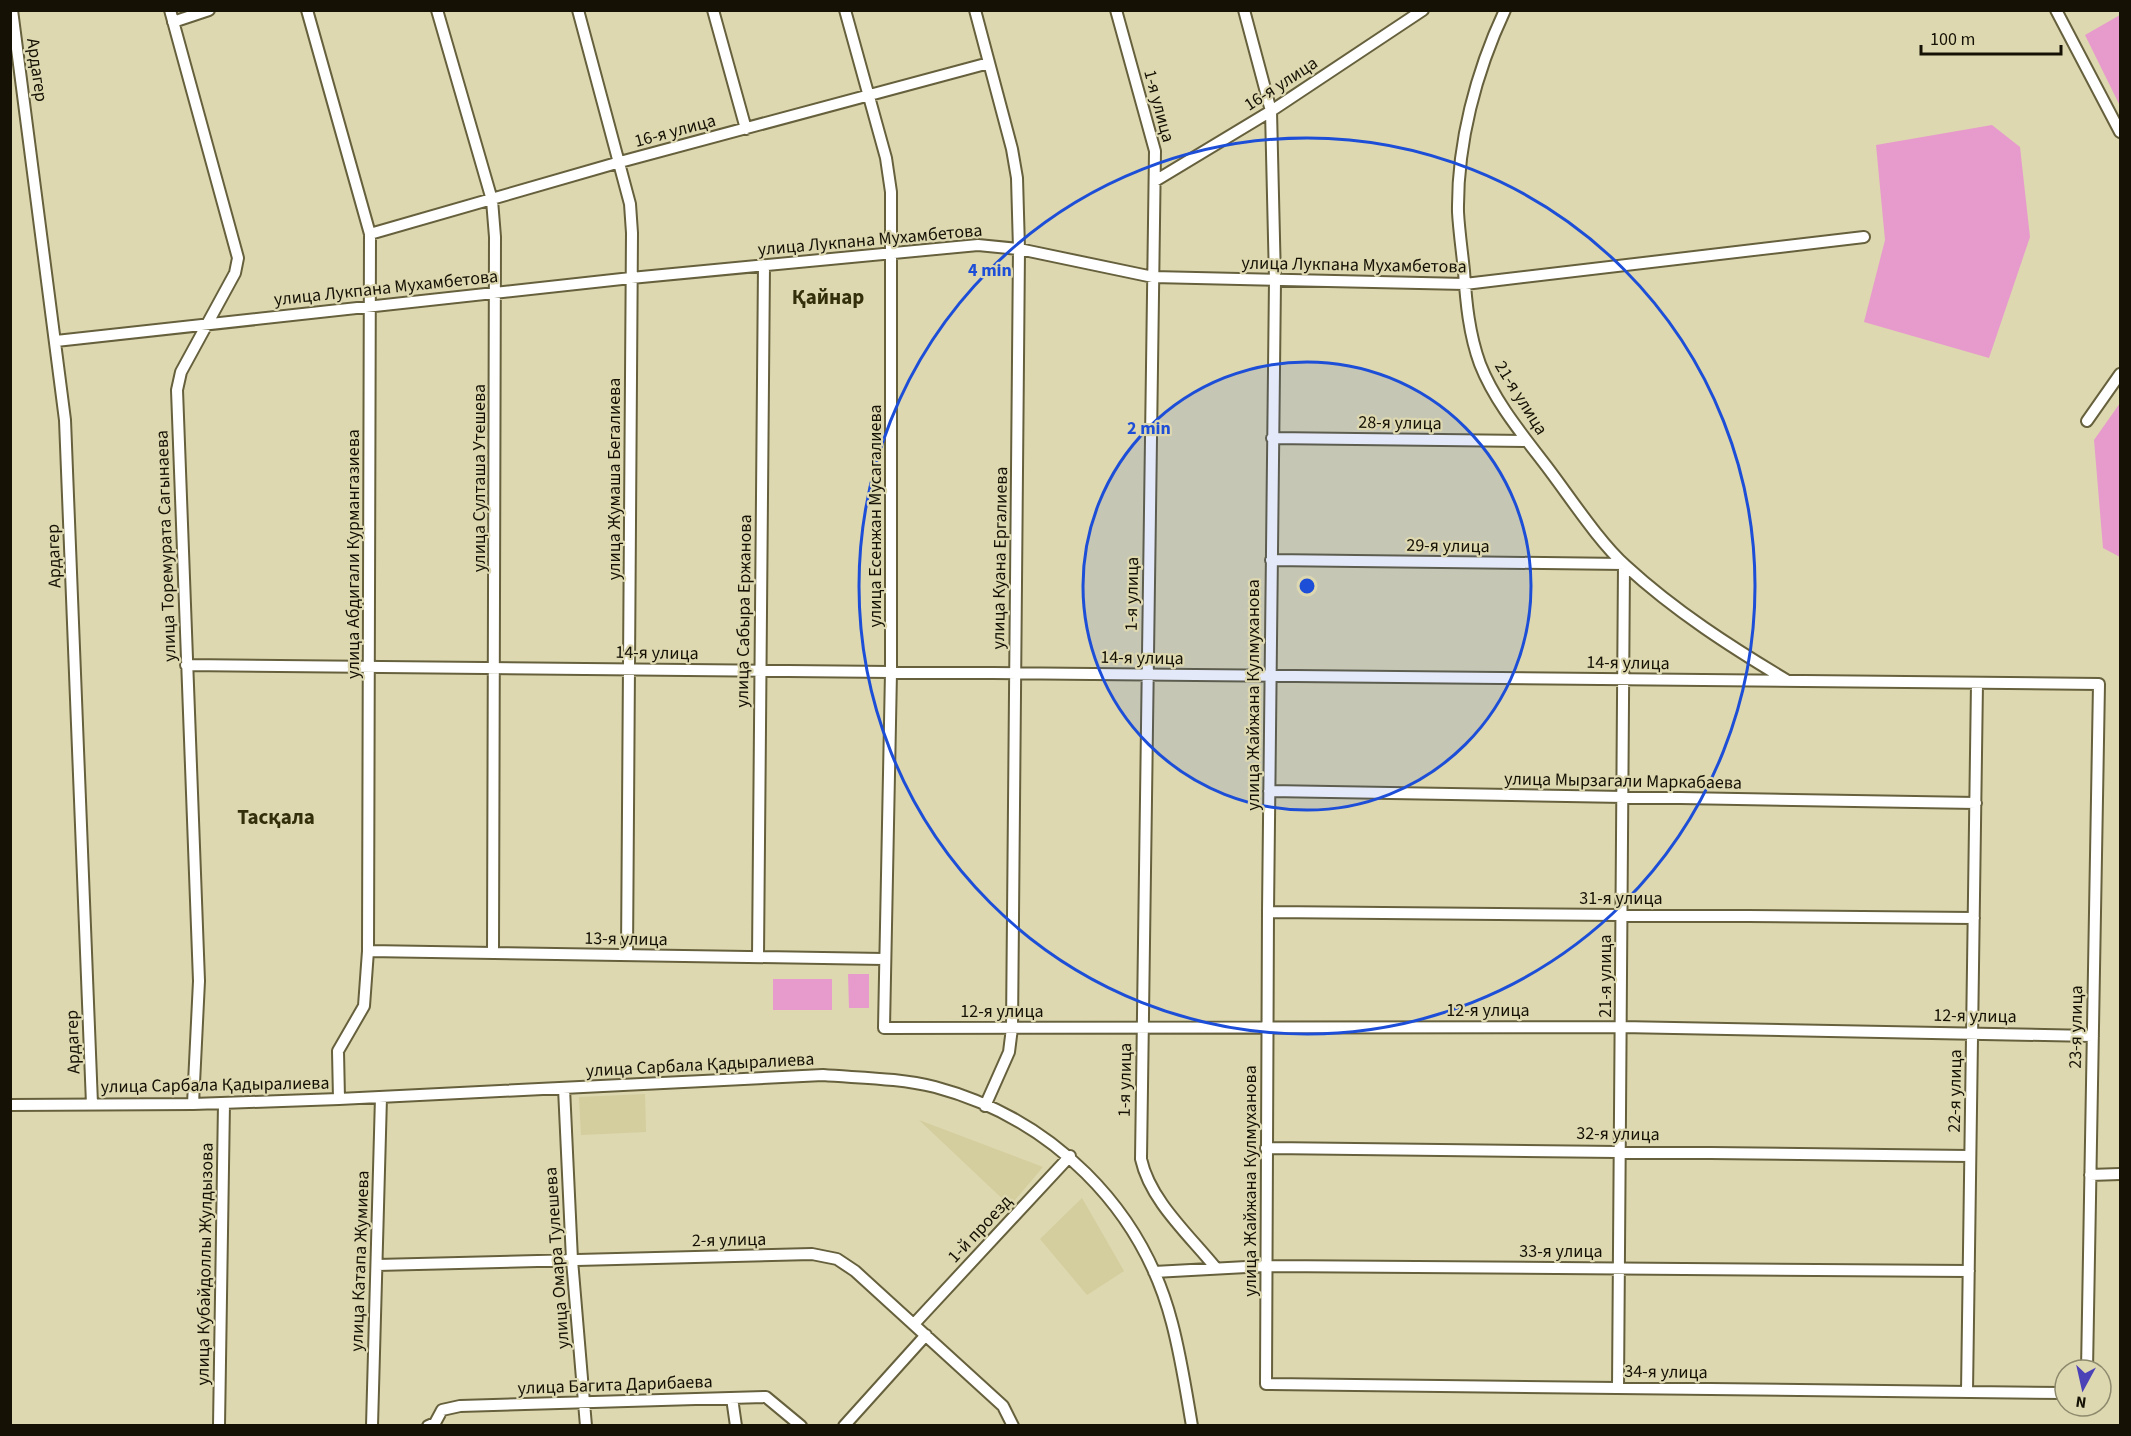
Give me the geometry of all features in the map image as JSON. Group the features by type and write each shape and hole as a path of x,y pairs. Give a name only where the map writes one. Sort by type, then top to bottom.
{"street":[{"name":"Ардагер","path":"12,10 65,420 92,1104"},
{"name":"улица Торемурата Сагынаева","path":"170,10 238,258 235,273 205,324 181,372 177,390 199,981 193,1104"},
{"path":"173,22 209,10"},
{"name":"улица Абдигали Курмангазиева","path":"307,10 370,234 368,951 364,1006 338,1051 339,1099"},
{"name":"улица Султаша Утешева","path":"437,10 492,200 496,293 493,953"},
{"name":"улица Жумаша Бегалиева","path":"578,10 630,204 630,670 627,955"},
{"path":"713,10 746,129"},
{"name":"улица Есенжан Мусагалиева","path":"845,10 886,158 893,252 891,672 884,1028"},
{"name":"улица Куана Ергалиева","path":"975,10 1017,178 1019,249 1012,1028 1009,1052 985,1106"},
{"name":"1-я улица","path":"1116,10 1155,151 1141,1159 1145,1177 1155,1194 1215,1267"},
{"name":"улица Жайжана Кулмуханова","path":"1244,10 1271,111 1275,280 1265,1266 1266,1384"},
{"name":"16-я улица","path":"1155,181 1271,111 1423,10"},
{"name":"21-я улица","path":"1505,10 1481,68 1468,118 1458,211 1469,324 1481,364 1497,396 1527,441 1624,564 1698,624 1789,681"},
{"path":"2056,10 2121,132"},
{"name":"16-я улица","path":"370,234 620,162 989,63"},
{"name":"улица Лукпана Мухамбетова","path":"56,341 631,278 978,245 1019,249 1153,278 1465,284 1864,237"},
{"name":"улица Сабыра Ержанова","path":"758,957 764,265"},
{"path":"2087,421 2121,374"},
{"name":"28-я улица","path":"1272,438 1527,441"},
{"name":"29-я улица","path":"1271,560 1624,564"},
{"name":"21-я улица","path":"1618,1388 1624,564"},
{"name":"14-я улица","path":"186,666 2099,684"},
{"name":"22-я улица","path":"1967,1392 1977,683"},
{"name":"23-я улица","path":"2087,1358 2099,684"},
{"name":"улица Мырзагали Маркабаева","path":"1269,791 1976,803"},
{"name":"31-я улица","path":"1268,912 1974,918"},
{"name":"13-я улица","path":"368,951 884,959"},
{"name":"12-я улица","path":"884,1028 1142,1025 1621,1027 2093,1036"},
{"name":"улица Сарбала Қадыралиева","path":"10,1105 193,1104 339,1099 823,1075 898,1080 936,1088 985,1106 1028,1127 1070,1156 1117,1208 1154,1272 1172,1321 1192,1425"},
{"name":"улица Омара Тулешева","path":"564,1088 573,1260 586,1425"},
{"name":"улица Катапа Жумиева","path":"372,1425 381,1097"},
{"name":"улица Кубайдоллы Жулдызова","path":"219,1425 224,1103"},
{"name":"32-я улица","path":"1266,1148 1970,1156"},
{"name":"1-й проезд","path":"914,1324 1070,1156"},
{"path":"2090,1175 2121,1174"},
{"name":"2-я улица","path":"377,1265 812,1254 837,1259 855,1271 1003,1406 1013,1425"},
{"name":"33-я улица","path":"1154,1272 1265,1266 1969,1271"},
{"path":"844,1425 926,1335"},
{"name":"34-я улица","path":"1266,1384 2053,1393"},
{"name":"улица Багита Дарибаева","path":"432,1424 442,1410 460,1406 766,1397 801,1425"},
{"path":"732,1398 736,1425"}],"shaded area":[{"path":"2120,15 2120,106 2085,35"},
{"path":"1992,125 2020,147 2030,237 1989,358 1864,322 1885,240 1876,145"},
{"path":"2120,403 2120,557 2103,548 2094,440"},
{"path":"848,974 869,974 869,1008 849,1008"},
{"path":"773,979 832,979 832,1010 773,1010"},
{"path":"645,1094 646,1132 581,1135 579,1097"},
{"path":"919,1120 1043,1167 1010,1206"},
{"path":"1082,1198 1124,1271 1087,1295 1040,1239"}],"district":[{"name":"Қайнар","path":"828,297"},
{"name":"Тасқала","path":"276,817"}]}
